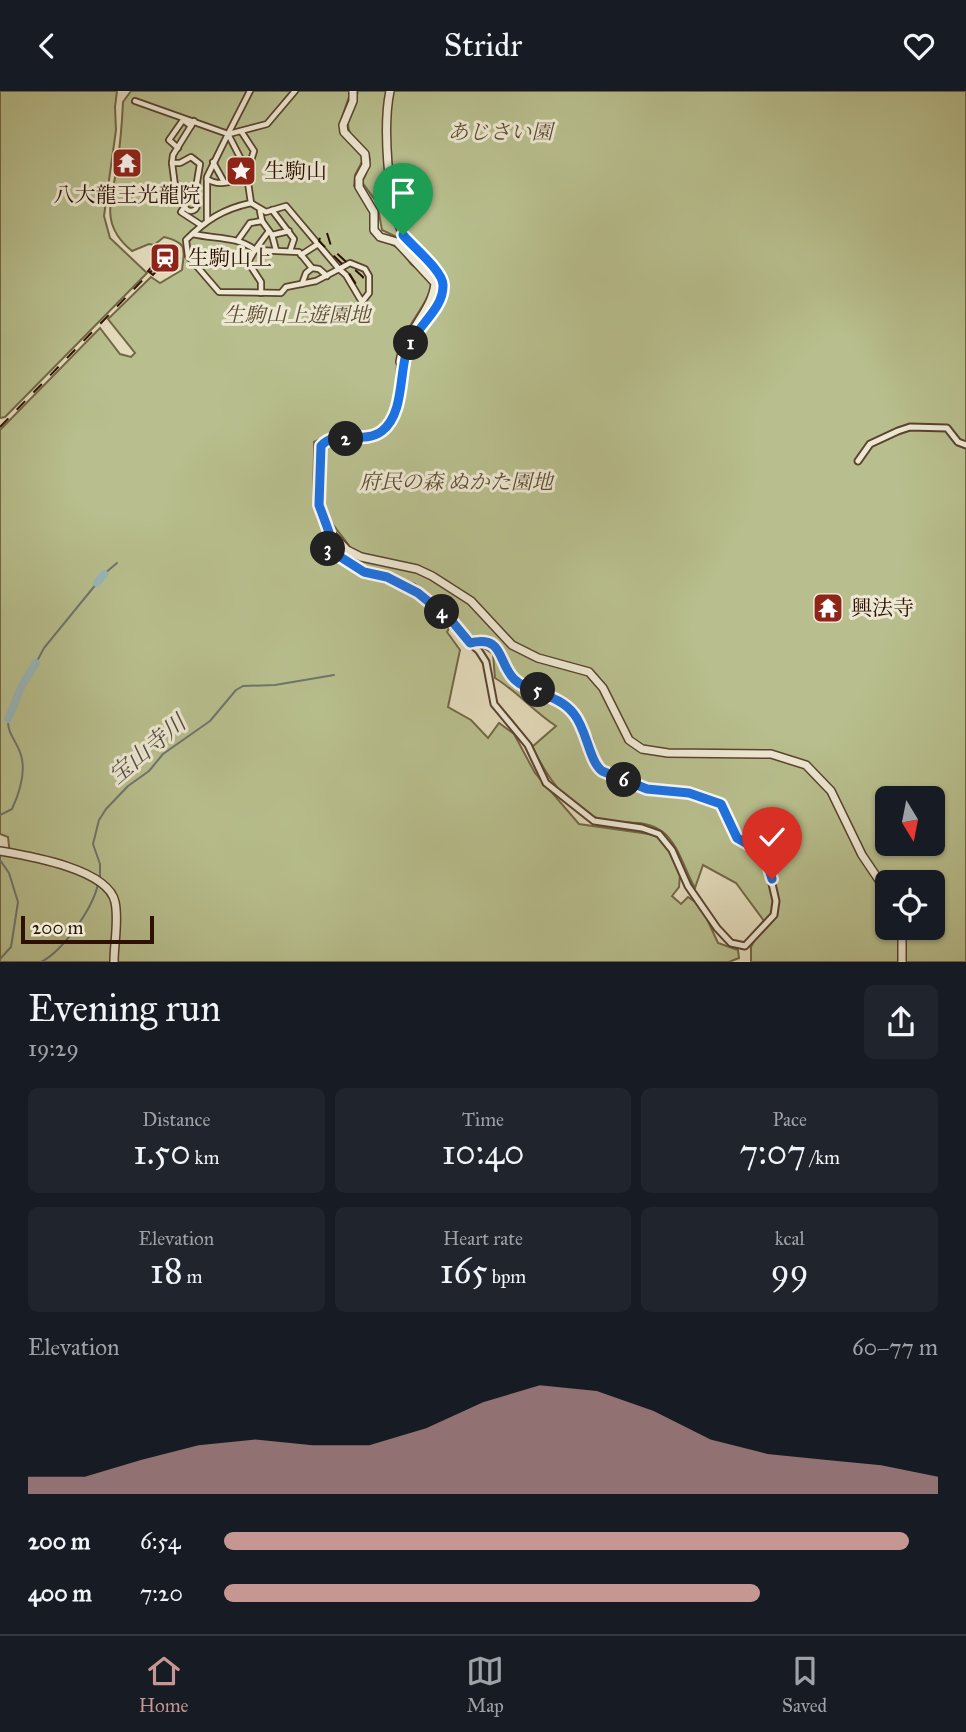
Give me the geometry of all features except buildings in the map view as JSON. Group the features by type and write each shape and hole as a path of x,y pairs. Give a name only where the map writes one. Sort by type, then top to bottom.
{"street":[{"path":"206,220 207,179 250,91"},
{"path":"178,148 169,140 183,120 228,134 241,131 267,124 295,91"},
{"path":"353,91 353,101 343,125 344,132 365,154 366,165 359,178 359,187 374,212 374,230 380,237 397,242 435,283 434,295 427,309 404,344 398,374 399,387"},
{"path":"390,91 386,106 386,143 399,222 403,235 442,278 444,288 409,346 396,410 383,431 365,439 330,439 321,446 319,505 329,532 328,549 364,572 387,577 418,593 451,620 470,643 480,651 486,663 494,704 528,745 546,783 594,821 642,828 659,834 672,850 688,886 717,928 731,943 746,946 774,915 775,901 767,862 754,846 737,838 721,804 689,793 647,789 602,771 597,766 589,739 572,711 553,697 521,684 512,677 489,641 470,643"},
{"path":"135,100 192,123"},
{"path":"172,163 180,163 191,157 200,164 195,209 189,211 175,186 172,163 192,123"},
{"path":"207,179 212,183 224,182 239,179 247,173 254,151 241,131"},
{"path":"228,134 247,173 251,202 260,210 272,211 286,206 339,269 346,275 362,302 369,293 369,276 365,269 351,263 339,269 327,276 286,287 281,293 219,292 188,256 186,240 206,220 226,209 251,202"},
{"path":"213,162 224,182"},
{"path":"194,200 187,199 181,212 201,225"},
{"path":"260,210 262,221 271,233 276,250"},
{"path":"272,211 294,239 290,251"},
{"path":"238,240 250,223 262,221"},
{"path":"261,293 262,285 248,262 271,233 289,231"},
{"path":"192,233 214,239 238,240 255,250 290,251 301,255 312,268 327,276"},
{"path":"301,255 318,244"},
{"path":"302,284 306,273 312,268"},
{"path":"858,461 870,444 910,427 947,428 958,442 966,445"},
{"path":"329,532 347,550 361,557 417,569 460,592 512,645 525,653 589,672 603,688 629,740 642,749 668,753 771,754 806,765 831,791 862,855 875,874"},
{"path":"0,851 53,863 104,883 115,900 114,962"},
{"path":"902,940 902,962"}],"green space":[{"path":"0,91 117,91 116,130 104,216 110,238 147,273 5,417 0,418"},
{"name":"生駒山上遊園地","path":"131,91 351,91 340,123 364,158 355,175 354,186 372,210 371,233 400,249 411,264 428,277 432,287 399,350 396,393 386,423 366,436 329,436 314,442 315,501 320,523 326,532 321,550 364,574 411,593 452,623 447,632 460,650 448,707 471,720 488,738 499,723 514,734 535,773 579,824 656,835 669,848 680,874 679,887 672,896 681,904 688,897 701,906 718,943 738,950 739,958 729,962 0,962 0,853 10,855 8,837 0,834 0,430 100,328 120,354 131,357 135,353 108,319 151,277 160,283 182,270 184,252 178,242 164,237 154,245 149,244 132,251 115,232 112,222 110,212 123,102"},
{"path":"358,91 966,91 966,962 751,962 751,947 764,921 736,883 703,865 695,888 678,851 663,832 642,823 614,822 593,817 571,802 553,782 532,747 556,726 495,678 493,654 471,639 415,584 362,568 327,515 324,506 324,448 332,442 367,441 389,428 411,347 437,313 446,290 426,255 415,256 399,238 382,230 377,203 362,182 370,160 368,153 353,138 349,119"}],"waterway":[{"name":"宝山寺川","path":"104,574 117,563"},
{"name":"宝山寺川","path":"97,583 104,574"},
{"name":"宝山寺川","path":"36,663 44,648 97,583"},
{"name":"宝山寺川","path":"8,719 22,685 36,663"},
{"name":"宝山寺川","path":"100,879 100,864 93,844 99,820 106,809 128,786 149,771 163,754 210,721 236,690 243,686 275,685 334,675"},
{"name":"宝山寺川","path":"0,815 12,809 22,776 21,755 9,729 8,719"},
{"name":"宝山寺川","path":"0,860 9,873 18,902 11,947 0,959"},
{"name":"宝山寺川","path":"41,962 58,949 76,928 90,905 98,884"}],"railway":[{"path":"327,233 332,249 363,277 362,284 356,284 345,267 319,241 321,234 327,233"},
{"path":"0,427 169,253"}],"place":[{"name":"八大龍王光龍院","path":"127,163"},
{"name":"生駒山","path":"241,171"},
{"name":"生駒山上","path":"165,258"},
{"name":"興法寺","path":"828,608"}],"route":[{"path":"403,235 442,278 444,288 407,349 396,410 390,423 374,436 365,439 333,438 326,440 321,446 319,505 329,532 328,549 364,572 387,577 418,593 451,620 470,643 483,640 494,645 512,677 521,684 553,697 572,711 584,728 593,758 602,771 639,787 658,792 689,793 721,804 737,838 754,846 762,854 772,879"}],"park label":[{"name":"あじさい園","path":"500,132"},
{"name":"府民の森 ぬかた園地","path":"456,482"}]}
